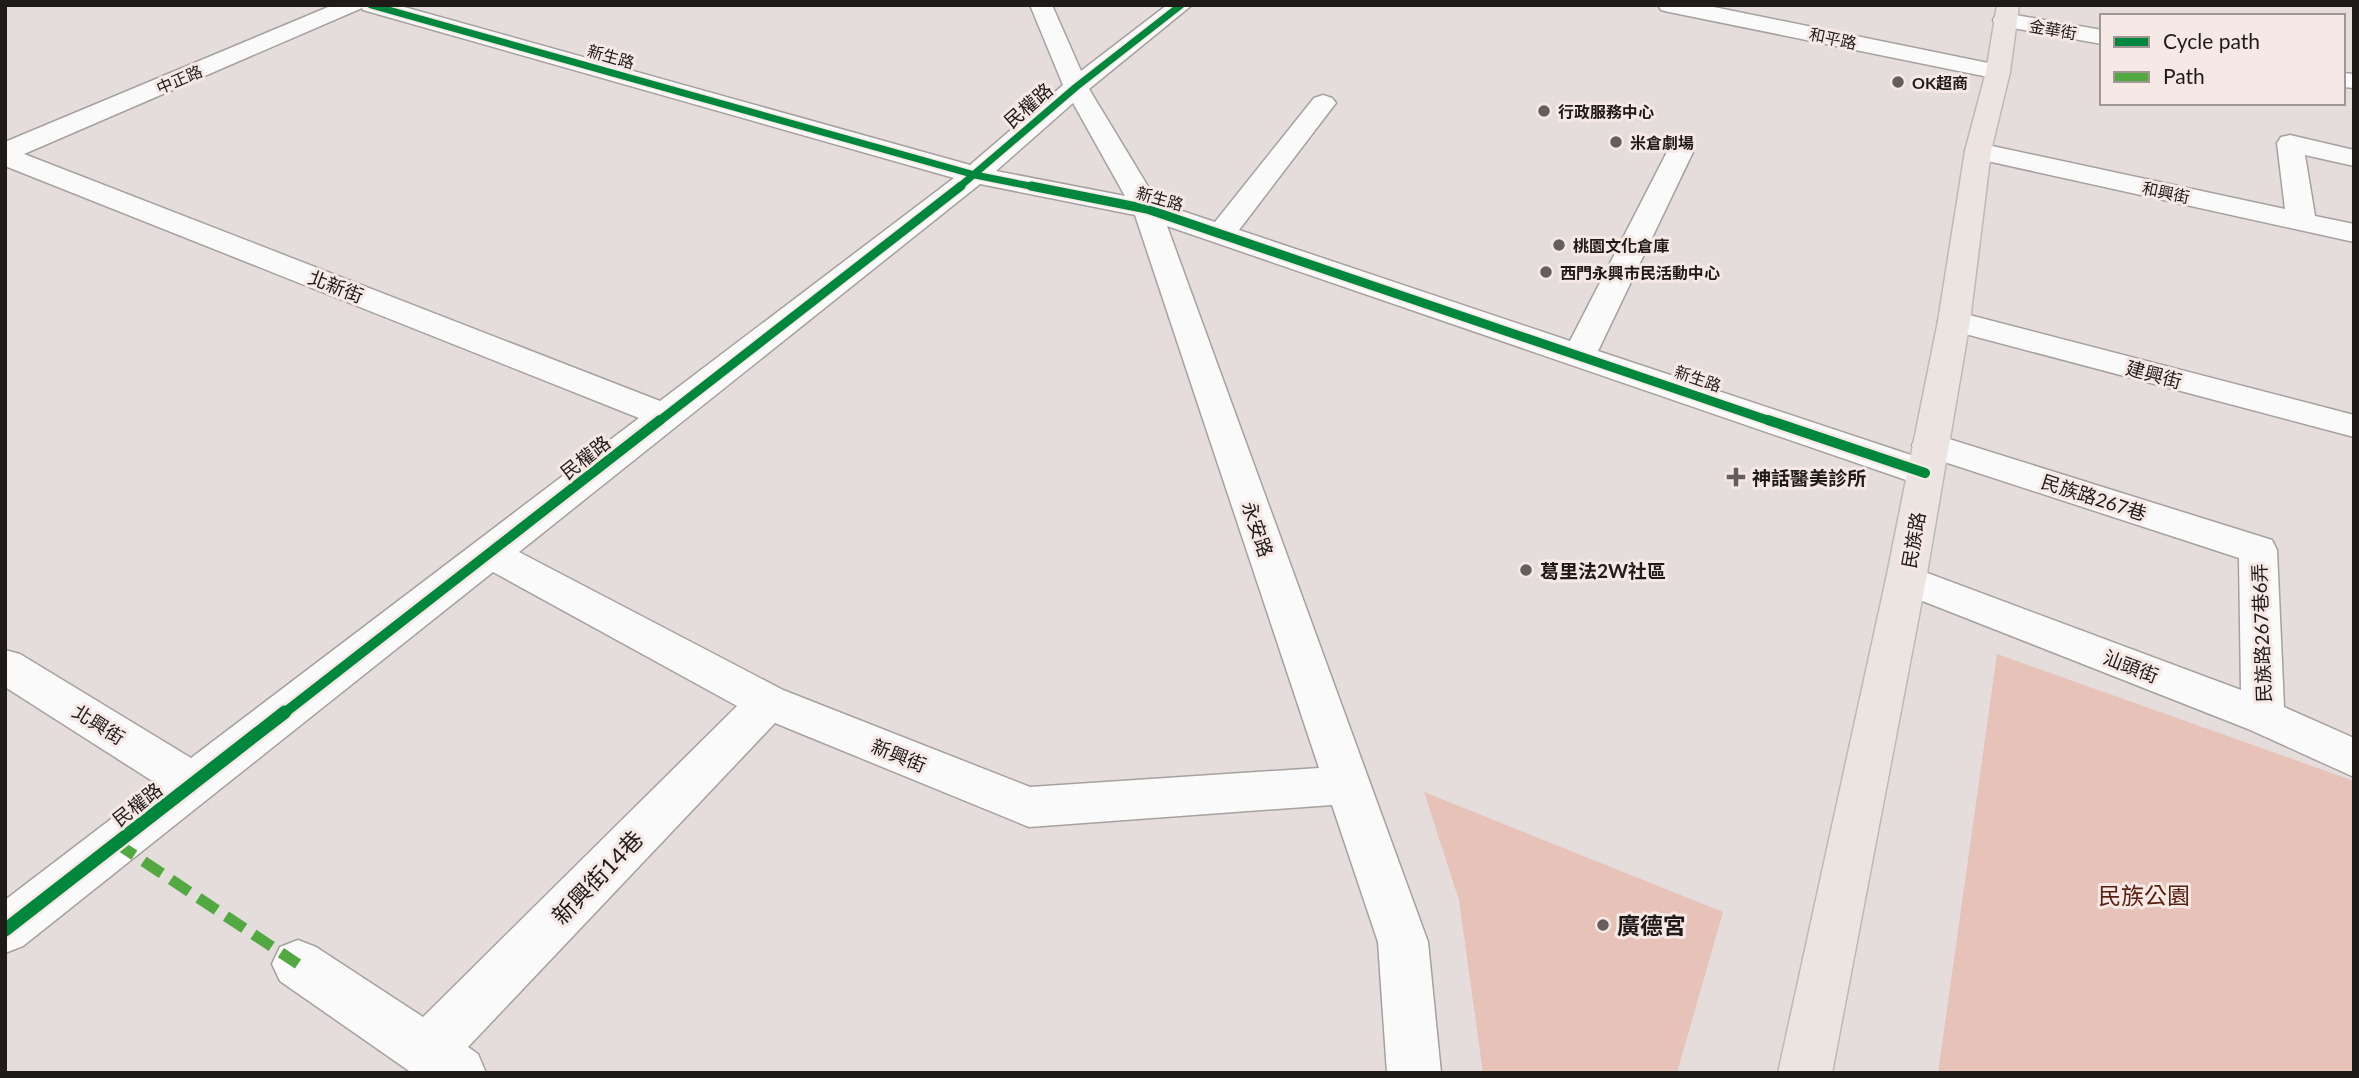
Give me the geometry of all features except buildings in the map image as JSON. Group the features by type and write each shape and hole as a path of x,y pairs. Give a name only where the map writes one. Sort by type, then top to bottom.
{"main road":[{"name":"民族路","path":"1805,1073 1906,579 1954,321 1978,151 1998,72 2006,13"}],"street":[{"name":"中正路","path":"5,154 353,5"},
{"name":"新生路","path":"371,5 975,175 1147,209 1580,354 1927,459"},
{"name":"永安路","path":"1041,5 1076,87 1147,209 1402,942 1414,1073"},
{"name":"民權路","path":"5,930 975,175 1076,87 1181,5"},
{"name":"和平路","path":"1669,5 1998,72"},
{"name":"金華街","path":"2006,13 2100,36"},
{"path":"1221,234 1323,103"},
{"path":"2301,222 2290,143 2354,158"},
{"name":"和興街","path":"1978,151 2354,233"},
{"path":"1580,354 1680,152"},
{"name":"北新街","path":"5,154 666,416"},
{"name":"建興街","path":"1954,321 2354,426"},
{"name":"民族路267巷","path":"1927,459 2259,550"},
{"name":"民族路267巷6弄","path":"2259,550 2263,717"},
{"name":"新興街","path":"489,553 768,702 1029,807 1347,785"},
{"name":"汕頭街","path":"1906,579 2263,717 2354,758"},
{"name":"北興街","path":"5,666 193,783"},
{"name":"新興街14巷","path":"298,964 443,1062 768,702"}],"green space":[{"name":"民族公園","path":"1997,654 2354,781 2354,1073 1938,1073"},
{"path":"1424,792 1723,912 1677,1073 1483,1073 1459,900"}],"marked path":[{"path":"116,843 298,964"}],"cycle path":[{"path":"371,5 975,175 1147,209 1925,473"},
{"path":"5,930 975,175 1076,87 1181,5"}],"place":[{"name":"OK超商","path":"1898,82"},
{"name":"行政服務中心","path":"1544,111"},
{"name":"米倉劇場","path":"1616,142"},
{"name":"桃園文化倉庫","path":"1559,245"},
{"name":"西門永興市民活動中心","path":"1546,272"},
{"name":"神話醫美診所","path":"1736,477"},
{"name":"葛里法2W社區","path":"1526,570"},
{"name":"廣德宮","path":"1603,925"}]}
